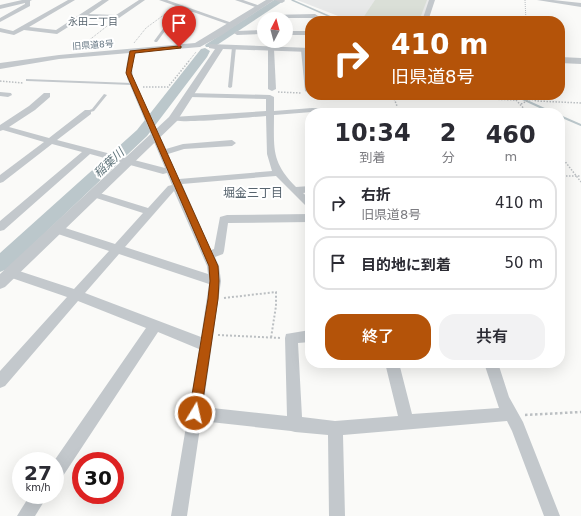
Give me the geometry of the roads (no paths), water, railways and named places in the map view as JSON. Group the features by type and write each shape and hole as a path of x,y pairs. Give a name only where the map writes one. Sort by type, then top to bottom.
{"street":[{"path":"0,6 28,0 28,5 0,20"},
{"path":"0,30 14,33 72,0"},
{"path":"25,28 57,32 106,0"},
{"path":"83,15 117,18 142,0"},
{"path":"162,0 232,24"},
{"path":"238,0 260,7"},
{"name":"旧県道8号","path":"0,66 82,56 198,45 271,0"},
{"path":"427,16 432,0"},
{"path":"540,0 581,5"},
{"path":"293,16 305,16"},
{"path":"237,33 257,32"},
{"path":"293,33 305,33"},
{"path":"198,45 220,47 257,46"},
{"path":"0,283 127,161 154,132 173,119 220,47"},
{"path":"269,48 272,89"},
{"path":"288,48 305,50"},
{"path":"131,52 128,73 132,84 209,255 213,266 215,281 179,516"},
{"path":"565,60 581,61"},
{"path":"0,94 8,95"},
{"path":"1,128 32,108 47,95"},
{"path":"190,95 270,97 271,155 275,168 305,200"},
{"path":"173,119 305,111"},
{"path":"0,180 88,112"},
{"path":"1,128 163,170 170,170"},
{"path":"163,153 183,147 232,143"},
{"path":"0,227 88,151"},
{"path":"2,375 76,295 171,188 196,179 280,173"},
{"path":"295,190 305,189"},
{"path":"93,194 150,212"},
{"path":"209,255 219,251 224,220 305,218"},
{"path":"56,229 215,281"},
{"path":"10,273 76,295 155,326 206,340"},
{"path":"64,460 155,326"},
{"path":"295,424 291,338 305,337"},
{"path":"393,368 407,422"},
{"path":"493,368 503,400 518,428 552,516"},
{"path":"195,413 335,428 510,414"},
{"path":"335,428 337,516"},
{"path":"25,516 34,504"}],"lane":[{"path":"156,41 169,23 193,11"},
{"path":"230,87 234,47"},
{"path":"27,80 132,84"},
{"path":"88,112 93,110 105,95"}],"waterway":[{"name":"稲葉川","path":"210,45 280,0"},
{"path":"292,0 329,16"},
{"name":"稲葉川","path":"0,264 142,133 205,51"},
{"path":"525,100 542,108"},
{"path":"565,118 581,125"}],"district":[{"name":"永田二丁目","path":"93,21"},
{"name":"堀金三丁目","path":"253,193"}]}
